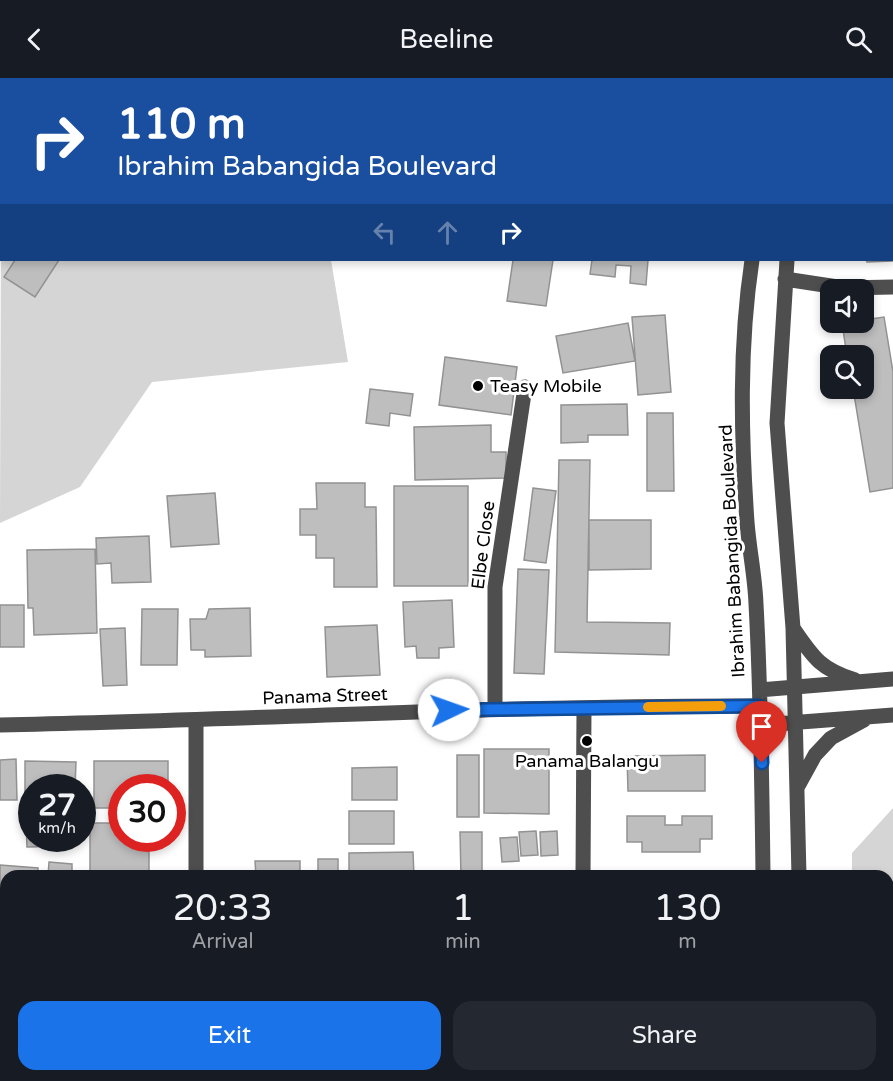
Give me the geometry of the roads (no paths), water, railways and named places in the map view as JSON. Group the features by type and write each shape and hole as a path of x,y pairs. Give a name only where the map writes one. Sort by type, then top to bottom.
{"street":[{"name":"Ibrahim Babangida Boulevard","path":"752,261 745,309 742,387 747,523 756,601 764,870"},
{"path":"787,261 777,423 793,628 799,870"},
{"path":"784,279 844,288 893,287"},
{"name":"Elbe Close","path":"495,708 495,587 525,387"},
{"path":"793,628 808,650 829,671 863,682"},
{"path":"760,690 893,679"},
{"name":"Panama Street","path":"0,725 196,721 495,708 759,706"},
{"path":"584,709 584,870"},
{"path":"761,725 893,715"},
{"path":"797,788 815,755 831,738 869,717"},
{"path":"196,721 196,870"}],"place":[{"name":"Teasy Mobile","path":"478,386"},
{"name":"Panama Balangu","path":"587,741"}]}
